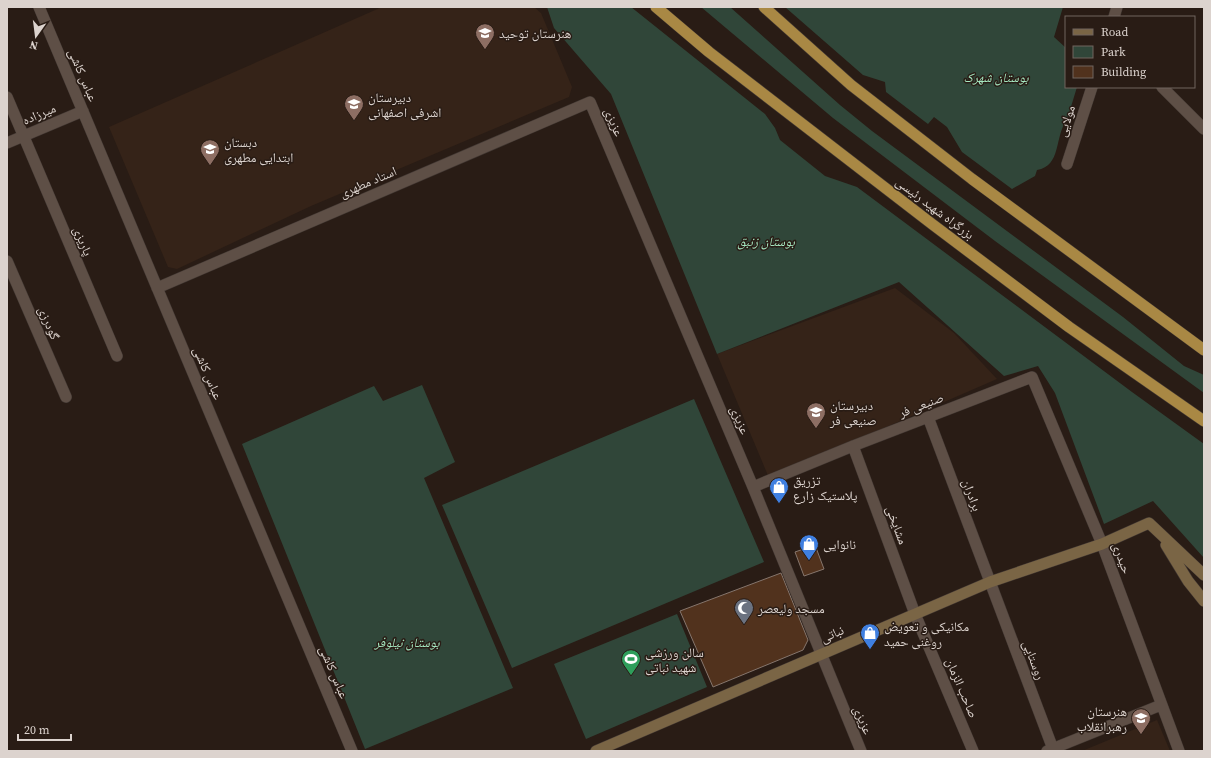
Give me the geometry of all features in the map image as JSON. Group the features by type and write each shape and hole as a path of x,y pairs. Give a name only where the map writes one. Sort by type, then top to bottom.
{"highway":[{"name":"بزرگراه شهید رئیسی","path":"656,7 709,52 938,229 1069,327 1204,421"},
{"path":"764,7 851,85 972,179 1204,350"}],"main road":[{"name":"نباتی","path":"596,751 990,582 1102,544 1149,523 1161,536"},
{"path":"1161,536 1204,575"},
{"path":"1161,536 1188,581 1204,600"}],"street":[{"name":"عباس کاشی","path":"39,7 352,751"},
{"name":"مولايی","path":"1067,164 1092,88"},
{"path":"1163,88 1204,129"},
{"name":"پاریزی","path":"7,97 117,356"},
{"name":"استاد مطهری","path":"157,288 590,102"},
{"name":"عزیزی","path":"590,102 753,487 861,751"},
{"name":"میرزاده","path":"7,143 83,111"},
{"name":"گودرزی","path":"7,261 66,397"},
{"name":"صنیعی فر","path":"753,487 853,446 1032,377"},
{"name":"حیدری","path":"1032,377 1102,544 1179,751"},
{"name":"برادران","path":"928,417 990,582"},
{"name":"مشایخی","path":"853,446 915,614"},
{"name":"روستایی","path":"990,582 1050,750"},
{"name":"صاحب الزمان","path":"915,614 973,751"},
{"path":"1050,750 1161,705"}],"shaded area":[{"path":"382,7 534,7 541,13 572,87 569,97 311,206 177,269 168,267 109,127"},
{"name":"دبیرستان صنیعی فر","path":"895,288 954,333 997,379 769,478 717,354"},
{"name":"هنرستان رهبرانقلاب","path":"1157,720 1170,751 1082,751"}],"green space":[{"name":"بوستان زنبق","path":"547,7 631,7 765,114 775,128 780,140 825,176 857,187 1204,444 1204,558 1153,501 1104,524 1055,393 1038,366 1004,376 899,282 717,354 611,94 554,28"},
{"path":"701,7 730,7 840,105 872,131 1123,317 1184,366 1204,375 1204,393 995,241 833,118"},
{"name":"بوستان شهرک","path":"785,7 1063,7 1054,37 1065,47 1065,88 1077,88 1067,120 1060,134 1054,157 1045,167 1037,170 1035,176 1012,189 962,152 947,127 934,117 928,124 886,92 885,82 863,75"},
{"name":"بوستان نیلوفر","path":"422,385 455,462 424,478 513,688 365,749 242,444 374,386 383,401"},
{"path":"694,399 764,562 512,668 442,505"},
{"name":"سالن ورزشی شهید نباتی","path":"677,614 707,687 586,739 554,664"}],"building":[{"name":"نانوایی","path":"815,545 824,569 804,576 795,552"},
{"name":"مسجد ولیعصر","path":"781,573 808,640 803,650 713,687 680,611"}],"place":[{"name":"هنرستان توحید","path":"485,50"},
{"name":"دبیرستان اشرفی اصفهانی","path":"354,121"},
{"name":"دبستان ابتدایی مطهری","path":"210,166"},
{"name":"دبیرستان صنیعی فر","path":"816,429"},
{"name":"تزریق پلاستیک زارع","path":"779,504"},
{"name":"نانوایی","path":"809,561"},
{"name":"مسجد ولیعصر","path":"744,625"},
{"name":"مکانیکی و تعویض روغنی حمید","path":"870,650"},
{"name":"سالن ورزشی شهید نباتی","path":"631,676"},
{"name":"هنرستان رهبرانقلاب","path":"1141,735"}]}
